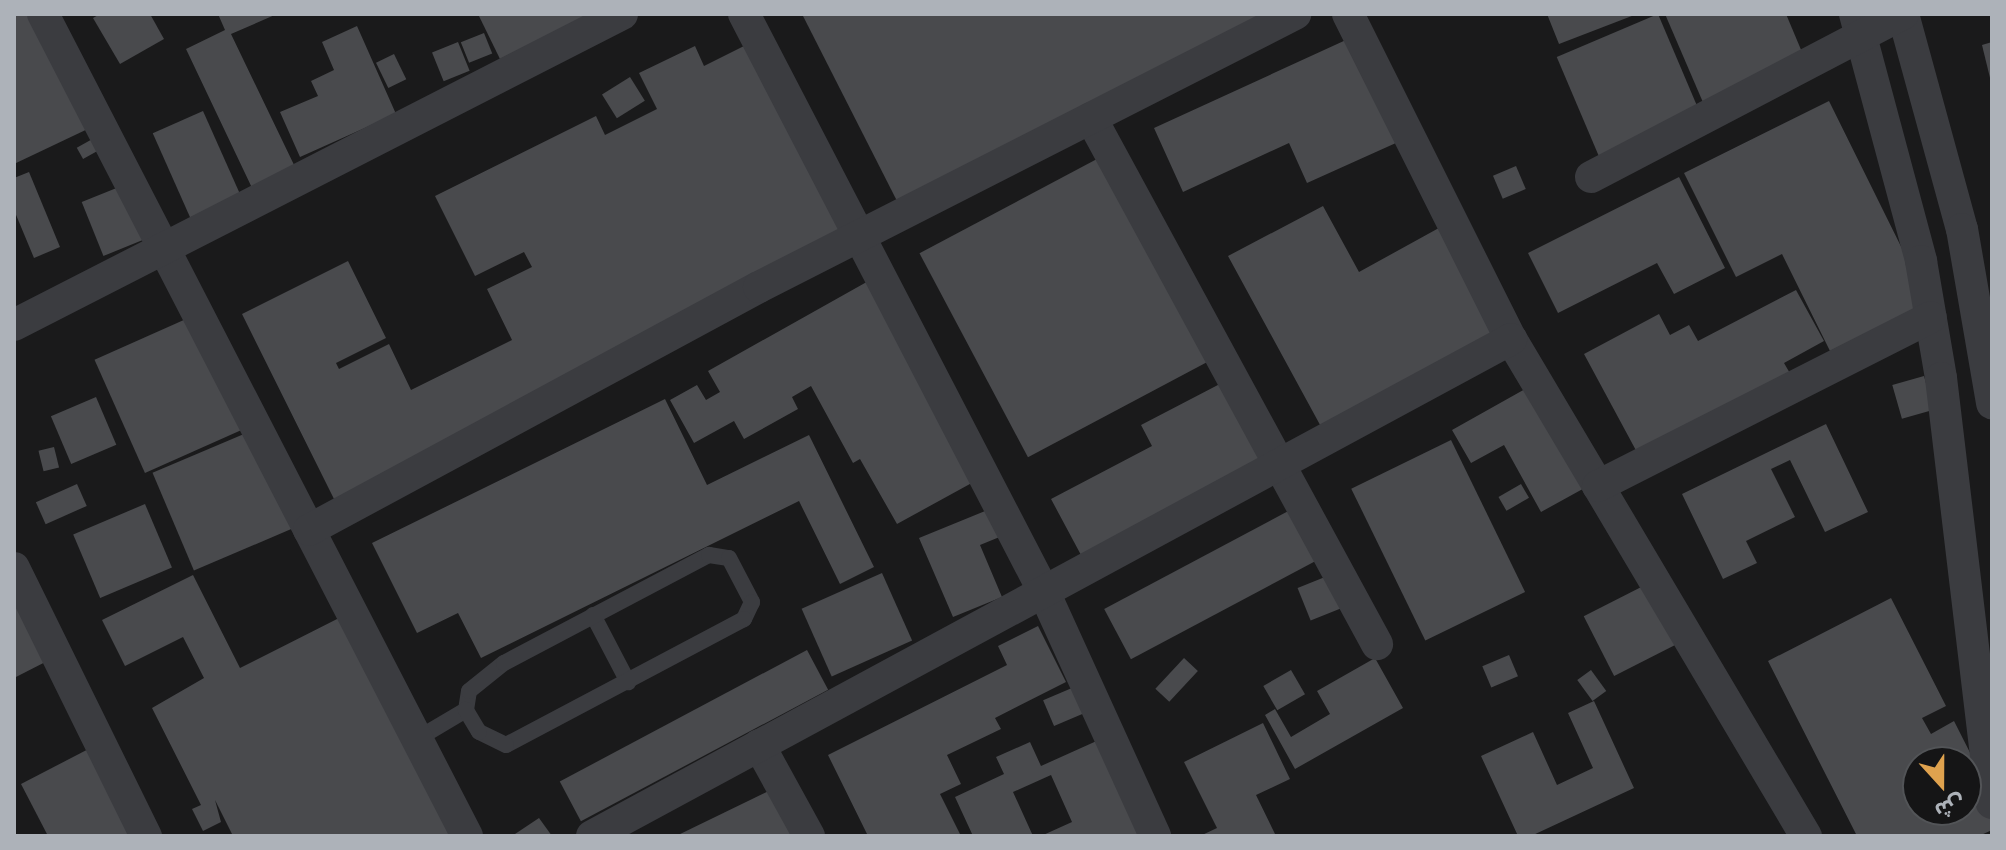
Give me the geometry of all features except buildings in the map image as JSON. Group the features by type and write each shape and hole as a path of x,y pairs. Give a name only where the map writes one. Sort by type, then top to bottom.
{"street":[{"path":"43,14 160,248 467,836"},
{"path":"14,325 622,14"},
{"path":"744,14 1044,592 1155,836"},
{"path":"309,530 858,236 1295,14"},
{"path":"1348,14 1511,339 1806,836"},
{"path":"1591,177 1858,24 1903,14 1962,229 1992,403"},
{"path":"1858,24 1931,317 1992,803"},
{"path":"1091,118 1282,463 1377,644"},
{"path":"1598,486 1931,317"},
{"path":"592,836 1511,339"},
{"path":"14,568 146,836"},
{"path":"759,745 809,836"}],"lane":[{"path":"709,555 729,558 752,602 744,619 506,745 479,732 466,710 469,691 504,663 593,615 709,555"},
{"path":"593,615 628,682"},
{"path":"417,739 466,710"}]}
